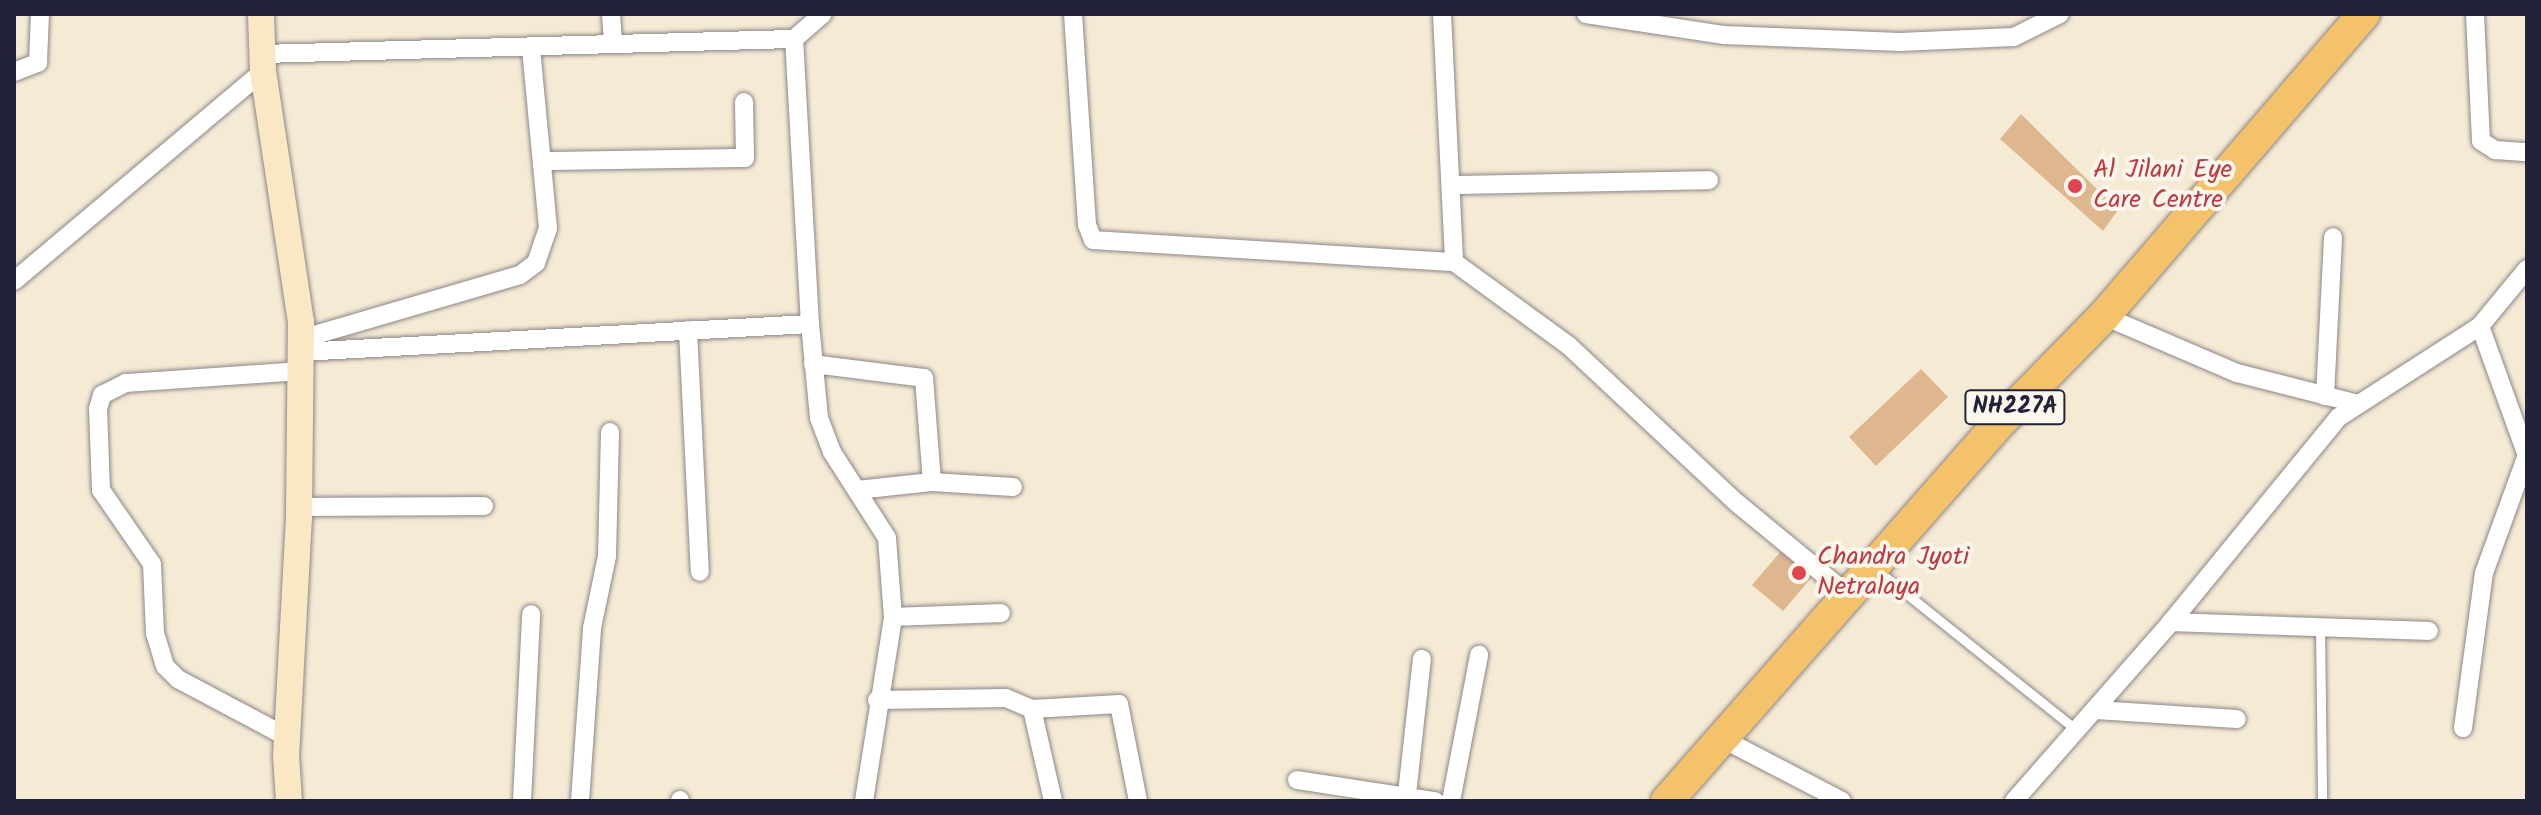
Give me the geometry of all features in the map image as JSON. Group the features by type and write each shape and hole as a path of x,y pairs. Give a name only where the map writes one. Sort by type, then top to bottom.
{"highway":[{"name":"NH227A","path":"1667,801 1851,597 2003,419 2104,316 2364,14"}],"main road":[{"path":"261,14 263,63 301,354 299,507 287,737 289,801"}],"street":[{"path":"14,72 38,63 40,14"},
{"path":"611,14 613,40"},
{"path":"14,281 263,63 531,48 613,40 794,39 823,14"},
{"path":"1073,14 1087,225 1093,240 1454,262 1568,345 1737,503 1851,597"},
{"path":"1442,14 1454,185 1454,262"},
{"path":"1586,14 1694,32 1792,39 1968,41 2060,14"},
{"path":"2475,14 2481,141 2495,150 2527,152"},
{"path":"794,39 813,364 825,437 887,538 893,617 877,700 864,801"},
{"path":"301,354 520,275 536,263 548,228 545,161 531,48"},
{"path":"545,161 745,158 744,102"},
{"path":"1454,185 1709,180"},
{"path":"2325,396 2333,237"},
{"path":"2014,801 2096,710 2355,403 2480,326 2527,269"},
{"path":"2104,316 2237,373 2355,403"},
{"path":"287,737 178,679 165,666 155,633 152,564 101,490 98,409 102,395 126,383 301,354 810,324"},
{"path":"2463,728 2484,573 2527,456 2480,326"},
{"path":"688,330 700,572"},
{"path":"813,364 924,378 932,482"},
{"path":"580,801 592,628 607,556 610,432"},
{"path":"857,490 932,482 1013,487"},
{"path":"299,507 484,506"},
{"path":"893,617 1001,613"},
{"path":"522,801 531,614"},
{"path":"2171,622 2429,631"},
{"path":"1451,801 1479,655"},
{"path":"1407,794 1422,659"},
{"path":"877,700 1006,698 1032,709 1119,704 1138,801"},
{"path":"1032,709 1053,801"},
{"path":"2096,710 2237,719"},
{"path":"1723,739 1842,801"},
{"path":"1297,780 1385,796 1407,794 1435,801"}],"lane":[{"path":"1875,569 2078,731"},
{"path":"2320,626 2322,801"}],"building":[{"path":"2021,114 2118,210 2103,231 2000,139"},
{"path":"1921,369 1948,397 1876,466 1849,437"},
{"path":"1781,551 1812,577 1783,611 1752,585"}],"place":[{"name":"Al Jilani Eye Care Centre","path":"2075,186"},
{"name":"Chandra Jyoti Netralaya","path":"1799,573"}]}
